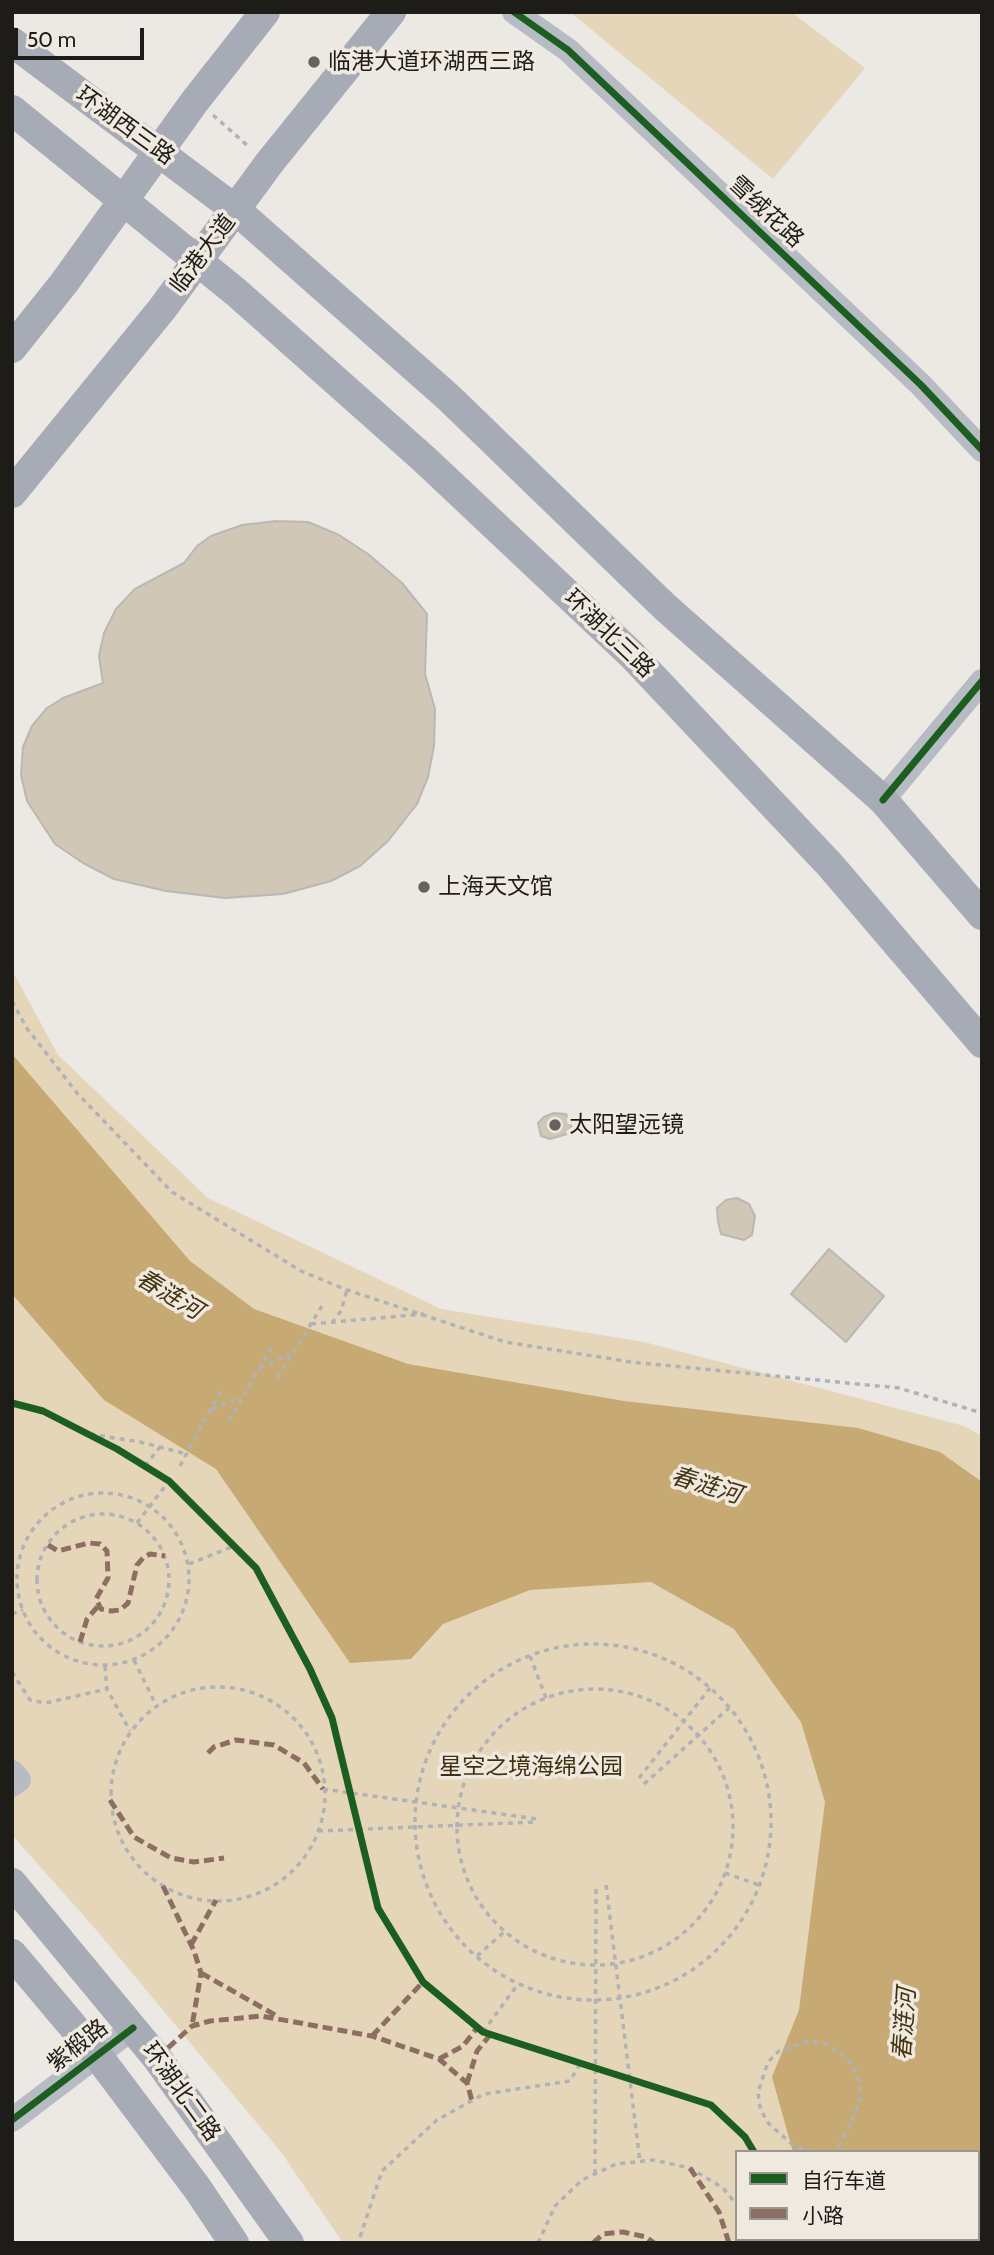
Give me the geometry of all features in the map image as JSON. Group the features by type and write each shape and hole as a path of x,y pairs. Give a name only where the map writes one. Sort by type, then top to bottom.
{"main road":[{"path":"12,348 64,283 159,150 265,12"},
{"name":"临港大道","path":"12,493 200,262 270,162 390,12"},
{"name":"环湖西三路","path":"12,43 236,210"},
{"path":"12,110 200,262"},
{"path":"236,210 448,397 665,607 883,800 982,915"},
{"name":"环湖北三路","path":"200,262 425,459 631,654 830,866 982,1043"},
{"name":"环湖北二路","path":"12,1883 134,2028 289,2243"},
{"name":"环湖北二路","path":"12,1954 98,2056 234,2243"}],"street":[{"name":"雪绒花路","path":"514,12 568,50 921,385 982,450"},
{"path":"883,800 982,681"},
{"path":"12,1772 19,1780 12,1785"},
{"name":"紫椴路","path":"12,2120 134,2028"}],"path":[{"path":"210,113 248,146"},
{"path":"12,1001 26,1027 77,1093 172,1192 301,1271 347,1290 505,1342 631,1362 899,1388 982,1413"},
{"path":"332,1323 341,1311 347,1290"},
{"path":"277,1378 322,1306"},
{"path":"311,1324 426,1314"},
{"path":"229,1421 272,1346"},
{"path":"258,1369 283,1360 293,1352"},
{"path":"180,1466 222,1388"},
{"path":"210,1409 236,1401 245,1392"},
{"path":"78,1429 117,1449"},
{"path":"90,1434 141,1442 187,1454"},
{"path":"145,1466 160,1447"},
{"path":"136,1460 153,1471"},
{"path":"161,1476 178,1490"},
{"path":"137,1523 169,1481"},
{"path":"105,1492 134,1498 148,1507 160,1513 178,1536 188,1564 188,1594 178,1622 159,1645 134,1660 105,1666 78,1662 53,1650 34,1631 23,1610 17,1579 20,1557 34,1527 54,1508 78,1496 105,1492"},
{"path":"117,1515 137,1523 154,1537 167,1566 167,1598 158,1618 142,1633 123,1643 102,1646 80,1642 61,1631 47,1614 38,1594 38,1572 44,1550 57,1533 85,1517 117,1515"},
{"path":"225,1536 241,1553"},
{"path":"188,1564 234,1546"},
{"path":"12,1555 20,1557"},
{"path":"12,1614 23,1610"},
{"path":"575,1644 605,1644 635,1649 663,1658 710,1688 729,1708 750,1739 762,1767 769,1796 771,1826 759,1885 746,1913 729,1937 707,1959 683,1976 657,1989 620,1998 596,2000 545,1994 518,1984 477,1956 452,1930 436,1906 423,1870 416,1827 417,1802 424,1767 450,1716 491,1676 530,1656 575,1644"},
{"path":"530,1656 546,1698"},
{"path":"134,1660 156,1705"},
{"path":"105,1666 107,1689 130,1731"},
{"path":"12,1672 30,1700 46,1703 107,1689"},
{"path":"225,1686 259,1694 288,1712 310,1739 323,1770 324,1805 318,1831 297,1867 270,1888 238,1900 201,1900 167,1889 138,1866 118,1836 110,1800 114,1764 130,1731 156,1705 189,1690 225,1686"},
{"path":"639,1778 710,1688"},
{"path":"576,1689 621,1690 642,1696 681,1718 702,1739 722,1771 731,1803 733,1837 725,1873 713,1900 683,1934 645,1956 624,1963 580,1965 537,1953 504,1931 474,1893 465,1872 458,1840 463,1784 484,1745 515,1714 546,1698 576,1689"},
{"path":"644,1784 729,1708"},
{"path":"345,1780 351,1805"},
{"path":"318,1831 537,1821 323,1789"},
{"path":"354,1817 360,1842"},
{"path":"725,1873 759,1885"},
{"path":"595,2174 596,1885"},
{"path":"606,1885 640,2162"},
{"path":"477,1956 504,1931"},
{"path":"483,2032 518,1984"},
{"path":"806,2150 794,2146 767,2122 760,2107 758,2092 764,2069 779,2051 793,2043 809,2041 824,2043 840,2052 852,2064 859,2081 860,2099 844,2141 837,2150"},
{"path":"568,2060 607,2073"},
{"path":"360,2237 382,2171 437,2120 484,2095 570,2081 580,2064"},
{"path":"619,2077 632,2082"},
{"path":"538,2243 555,2206 582,2180 616,2164 653,2160 690,2168 723,2188 735,2203"}],"green space":[{"path":"570,12 791,12 865,68 773,179"},
{"name":"星空之境海绵公园","path":"12,970 58,1055 208,1198 441,1309 644,1342 964,1426 982,1436 982,2243 343,2243 281,2152 98,1932 12,1835"}],"water":[{"name":"春涟河","path":"12,1054 190,1261 254,1309 408,1364 624,1401 858,1428 940,1452 982,1482 982,2243 819,2243 980,2241 980,2150 792,2150 772,2077 799,2010 825,1802 801,1722 734,1629 651,1582 530,1590 443,1624 411,1659 350,1663 216,1469 104,1400 12,1294"}],"building":[{"name":"上海天文馆","path":"277,521 308,522 339,535 368,554 402,583 427,614 425,674 435,709 434,746 428,777 417,804 388,841 360,866 331,881 283,894 225,898 166,891 114,879 55,844 27,801 21,775 23,747 32,726 47,708 63,698 103,683 99,656 104,633 116,609 135,589 184,563 197,546 211,536 242,525"},
{"name":"太阳望远镜","path":"554,1113 566,1114 572,1128 567,1134 550,1139 541,1136 538,1123"},
{"path":"737,1198 749,1204 755,1216 752,1235 744,1240 721,1234 718,1221 717,1208 726,1200"},
{"path":"829,1249 884,1296 846,1342 791,1294"}],"marked path":[{"path":"48,1545 58,1551 89,1543 100,1544 107,1551 108,1578 96,1599 101,1609 111,1611 120,1610 128,1603 137,1565 144,1557 150,1554 165,1556"},
{"path":"80,1642 87,1619 99,1605"},
{"path":"208,1753 214,1747 236,1740 274,1745 304,1763 323,1789"},
{"path":"110,1800 134,1837 171,1858 194,1862 224,1858"},
{"path":"163,1886 194,1951 201,1973 192,2026"},
{"path":"191,1945 216,1900"},
{"path":"201,1973 277,2016"},
{"path":"372,2036 423,1982"},
{"path":"157,2058 192,2026 210,2021 261,2016 372,2036 439,2059 467,2083 472,2101"},
{"path":"439,2059 463,2046 477,2028"},
{"path":"467,2083 477,2051 490,2035"},
{"path":"690,2168 719,2212 729,2243"},
{"path":"593,2243 603,2234 623,2232 646,2237 654,2243"}],"cycle path":[{"path":"514,12 568,50 921,385 982,450"},
{"path":"883,800 982,681"},
{"path":"12,1403 43,1411 117,1449 169,1481 256,1568 310,1669 332,1718 378,1908 423,1982 483,2032 711,2105 745,2137 753,2150"},
{"path":"12,2120 133,2028"}],"place":[{"name":"临港大道环湖西三路","path":"314,62"},
{"name":"上海天文馆","path":"424,887"},
{"name":"太阳望远镜","path":"555,1125"}]}
